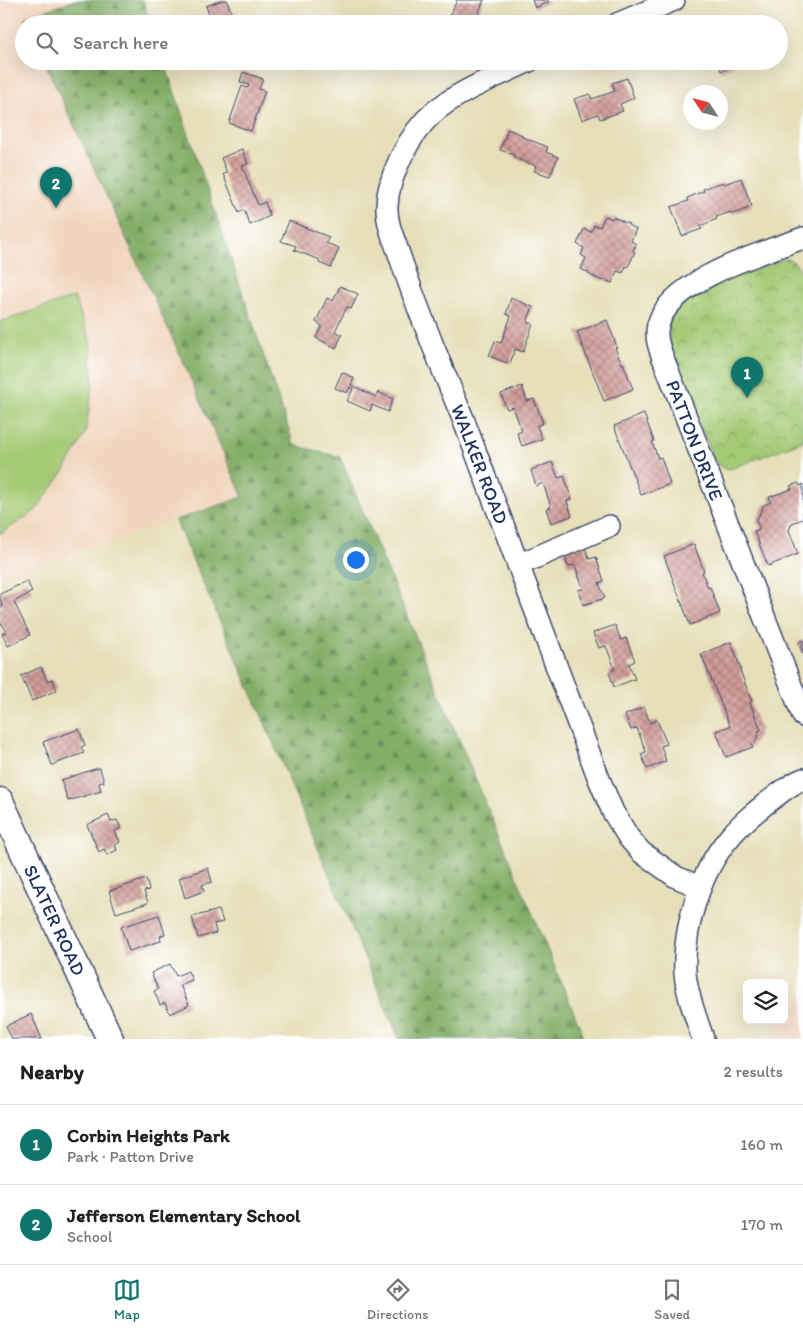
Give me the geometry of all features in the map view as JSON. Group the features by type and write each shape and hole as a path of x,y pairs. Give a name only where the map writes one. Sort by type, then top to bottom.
{"main road":[{"name":"SLATER ROAD","path":"0,801 110,1039"}],"street":[{"path":"638,15 674,0"},
{"name":"WALKER ROAD","path":"510,70 452,98 432,114 416,132 407,145 390,186 387,206 389,224 437,358 462,416 613,812 629,838 641,852 676,877 700,887"},
{"name":"PATTON DRIVE","path":"803,238 719,270 695,282 664,311 658,325 656,339 803,716"},
{"path":"518,565 609,526"},
{"path":"704,1039 687,991 685,972 689,925 700,887 728,838 750,816 775,796 795,782 803,779"}],"shaded area":[{"path":"0,0 75,0 33,15 15,15 15,70 48,70 180,355 243,497 0,578"},
{"path":"803,992 803,1039 775,1039 781,1024 788,1024 788,1010"}],"green space":[{"path":"75,0 143,0 148,15 32,15"},
{"path":"48,70 167,70 294,445 340,457 583,1034 572,1039 399,1039 260,712 175,520 243,497 180,355"},
{"path":"787,259 796,264 803,278 803,441 733,468 724,468 713,458 672,351 669,334 670,321 695,292"},
{"path":"74,297 90,340 93,384 85,434 65,470 35,511 0,534 0,322"}],"building":[{"path":"227,0 232,15 209,15 206,6"},
{"path":"457,0 484,0 478,15 450,15"},
{"path":"532,0 547,0 549,2 535,8"},
{"path":"243,72 263,79 259,89 265,91 251,131 229,123 242,86 248,88 249,85 240,82"},
{"path":"627,78 634,98 620,104 623,111 600,119 598,114 582,120 574,99 590,94 592,99 615,91 612,83"},
{"path":"508,129 522,135 522,137 548,147 546,152 558,157 550,176 534,171 536,166 500,150"},
{"path":"242,149 248,164 242,166 258,205 265,202 270,216 250,225 244,210 239,213 223,174 227,173 221,158"},
{"path":"741,178 752,207 716,217 717,219 700,226 702,229 682,236 671,207 688,201 687,198 704,191 703,189"},
{"path":"605,216 612,219 613,217 636,229 631,241 636,244 633,251 635,252 628,267 626,266 623,273 617,271 612,283 603,281 581,269 586,258 581,255 584,248 577,244 584,229 591,232 594,225 600,227"},
{"path":"289,221 329,237 326,243 339,248 331,268 319,263 320,260 294,250 296,246 281,241"},
{"path":"340,286 358,294 351,309 347,307 335,331 342,335 336,348 316,338 322,326 316,322 327,298 333,301"},
{"path":"511,298 533,307 527,322 533,324 523,352 515,349 510,364 489,356 495,341 501,343 511,316 506,314"},
{"path":"607,320 617,347 615,348 633,389 604,401 577,332"},
{"path":"342,372 354,378 351,385 376,397 378,392 393,399 388,412 372,405 370,411 347,401 353,389 350,387 347,393 335,388"},
{"path":"522,386 527,401 534,399 543,423 537,426 542,439 522,446 517,433 522,431 513,407 507,409 501,394"},
{"path":"644,414 654,441 652,442 658,458 661,457 670,484 641,495 614,426"},
{"path":"552,462 558,478 564,476 572,499 567,501 572,516 551,523 546,509 551,507 543,483 536,486 531,470"},
{"path":"798,483 800,486 803,484 803,519 792,523 789,530 798,554 768,566 754,531 760,529 756,521 764,505 771,502 769,497 792,489 790,486"},
{"path":"584,544 589,559 596,557 604,581 599,583 605,598 583,605 578,590 583,589 575,565 568,566 563,551"},
{"path":"694,544 708,588 710,587 720,613 690,625 664,556"},
{"path":"27,581 32,592 14,602 30,635 8,646 2,634 7,632 2,624 0,625 0,609 3,607 0,594"},
{"path":"615,625 621,640 626,638 635,661 629,664 635,679 614,687 609,672 615,669 606,646 599,648 593,633"},
{"path":"803,640 803,654 799,642"},
{"path":"731,642 752,702 750,703 761,730 758,731 759,734 755,743 752,744 753,747 726,757 716,731 730,726 701,654"},
{"path":"41,667 47,681 52,679 57,690 32,701 21,676"},
{"path":"644,707 650,723 657,720 667,744 661,746 666,761 647,769 641,754 646,752 637,728 631,730 625,715"},
{"path":"79,729 85,745 81,747 84,753 52,765 43,742"},
{"path":"100,768 104,782 99,783 101,791 68,801 61,780"},
{"path":"108,815 111,822 117,820 121,828 115,831 120,842 115,845 117,850 107,855 104,849 99,852 87,825"},
{"path":"208,868 212,882 202,885 204,891 185,898 179,878"},
{"path":"146,879 149,890 144,891 148,903 116,913 109,891"},
{"path":"219,910 223,922 214,924 216,933 198,938 192,917"},
{"path":"159,915 165,934 160,936 161,941 129,951 121,927"},
{"path":"170,964 176,976 188,971 192,980 180,985 189,1005 170,1014 165,1003 160,1005 154,991 158,989 151,973"},
{"path":"31,1014 42,1039 12,1039 6,1026"}],"place":[{"name":"Jefferson Elementary School","path":"56,208"},
{"name":"Corbin Heights Park","path":"747,398"}]}
